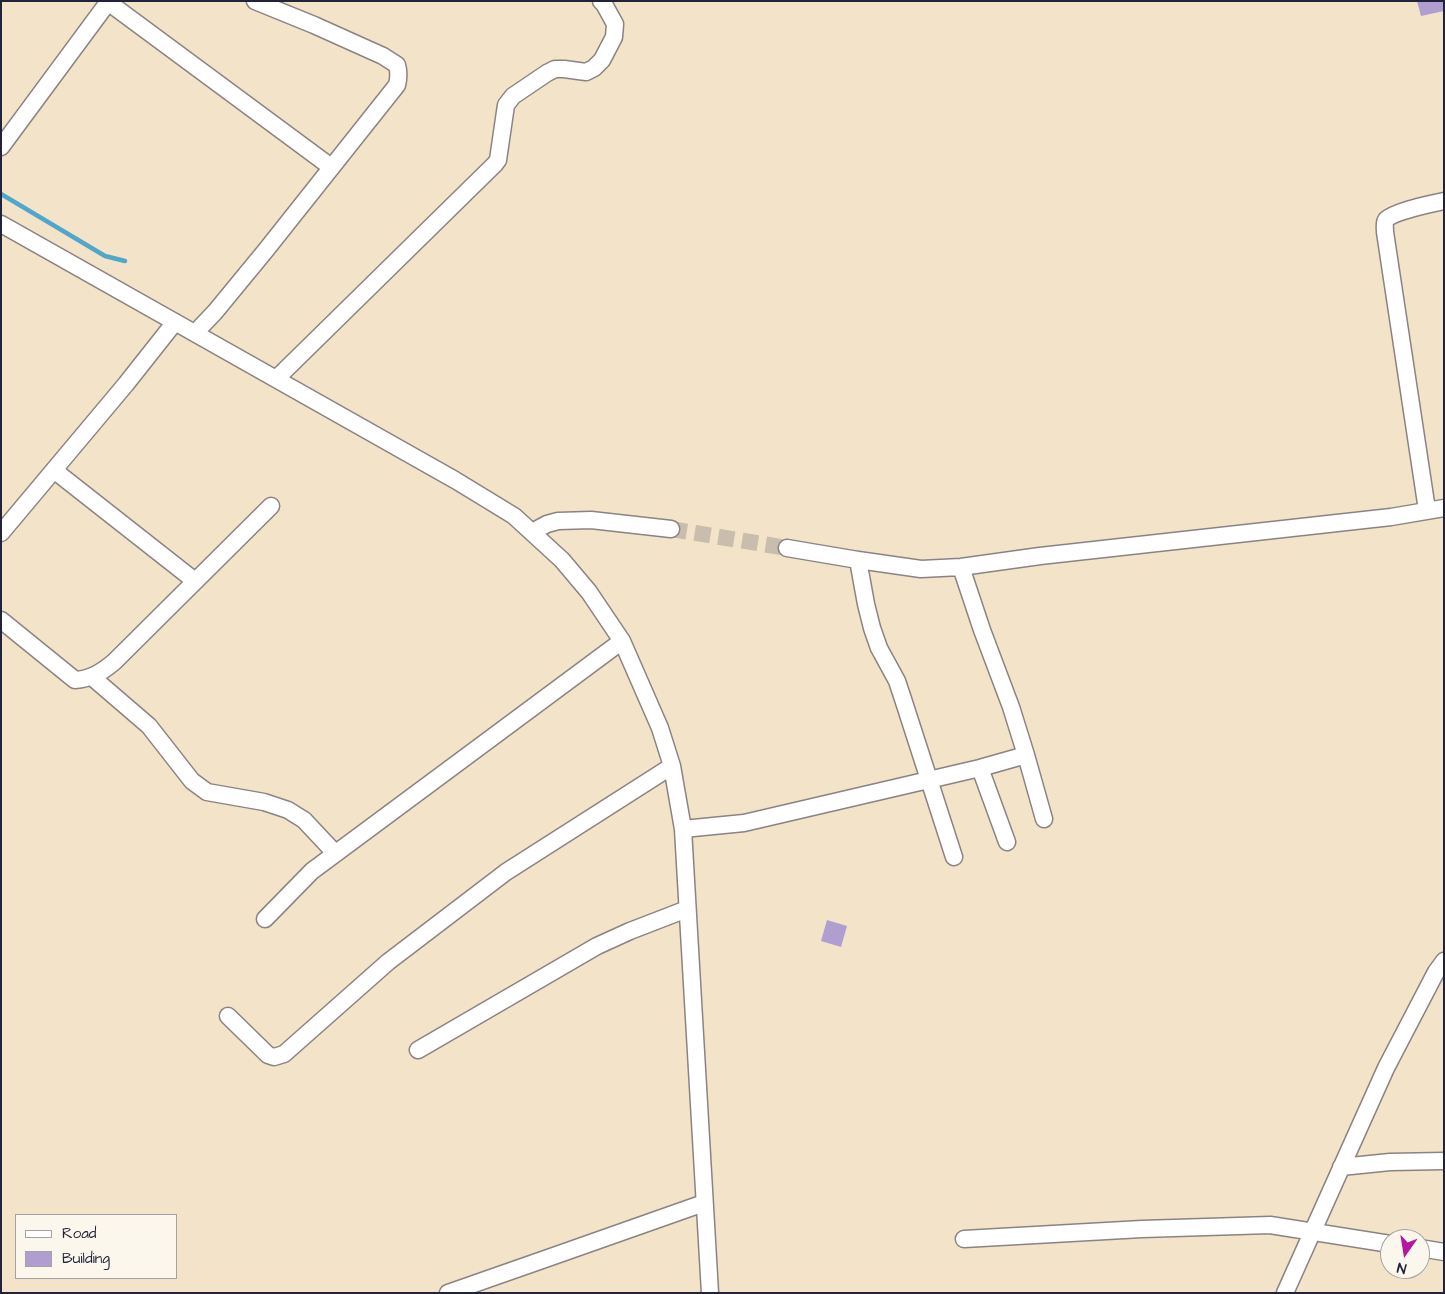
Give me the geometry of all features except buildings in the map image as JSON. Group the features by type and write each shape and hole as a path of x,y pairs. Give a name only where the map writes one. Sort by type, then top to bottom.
{"street":[{"path":"195,333 225,300 397,85 399,73 397,65 383,56 255,1"},
{"path":"276,379 495,164 498,160 506,105 513,96 555,69 586,72 594,68 602,60 614,37 615,24 601,1"},
{"path":"1,147 109,2 331,167"},
{"path":"787,548 921,569 962,567 1049,555 1391,517 1436,509 1385,232 1385,221 1389,216 1444,201"},
{"path":"1,224 487,498 514,516 562,560 589,592 622,641 660,728 672,766 683,828 710,1293"},
{"path":"1,533 55,471 175,322"},
{"path":"55,471 195,581"},
{"path":"1,620 75,680 92,677 103,672 114,662 271,506"},
{"path":"532,532 558,520 583,520 672,529"},
{"path":"858,560 872,628 879,648 897,681 954,857"},
{"path":"962,567 1026,755 1044,819"},
{"path":"265,919 312,871 335,853 622,641"},
{"path":"92,677 149,726 192,780 207,792 264,802 288,810 304,820 335,853"},
{"path":"683,828 744,823 980,768 1026,755"},
{"path":"228,1016 268,1055 274,1058 284,1054 388,962 506,872 672,766"},
{"path":"980,768 1007,842"},
{"path":"418,1050 597,946 687,909"},
{"path":"1285,1293 1386,1068 1436,972 1444,961"},
{"path":"1341,1167 1390,1162 1444,1161"},
{"path":"448,1293 704,1203"},
{"path":"964,1238 1270,1225 1380,1242"},
{"path":"1430,1250 1444,1252"}],"waterway":[{"path":"1,194 105,256 125,261"}],"tunnel":[{"path":"671,529 787,548"}]}
